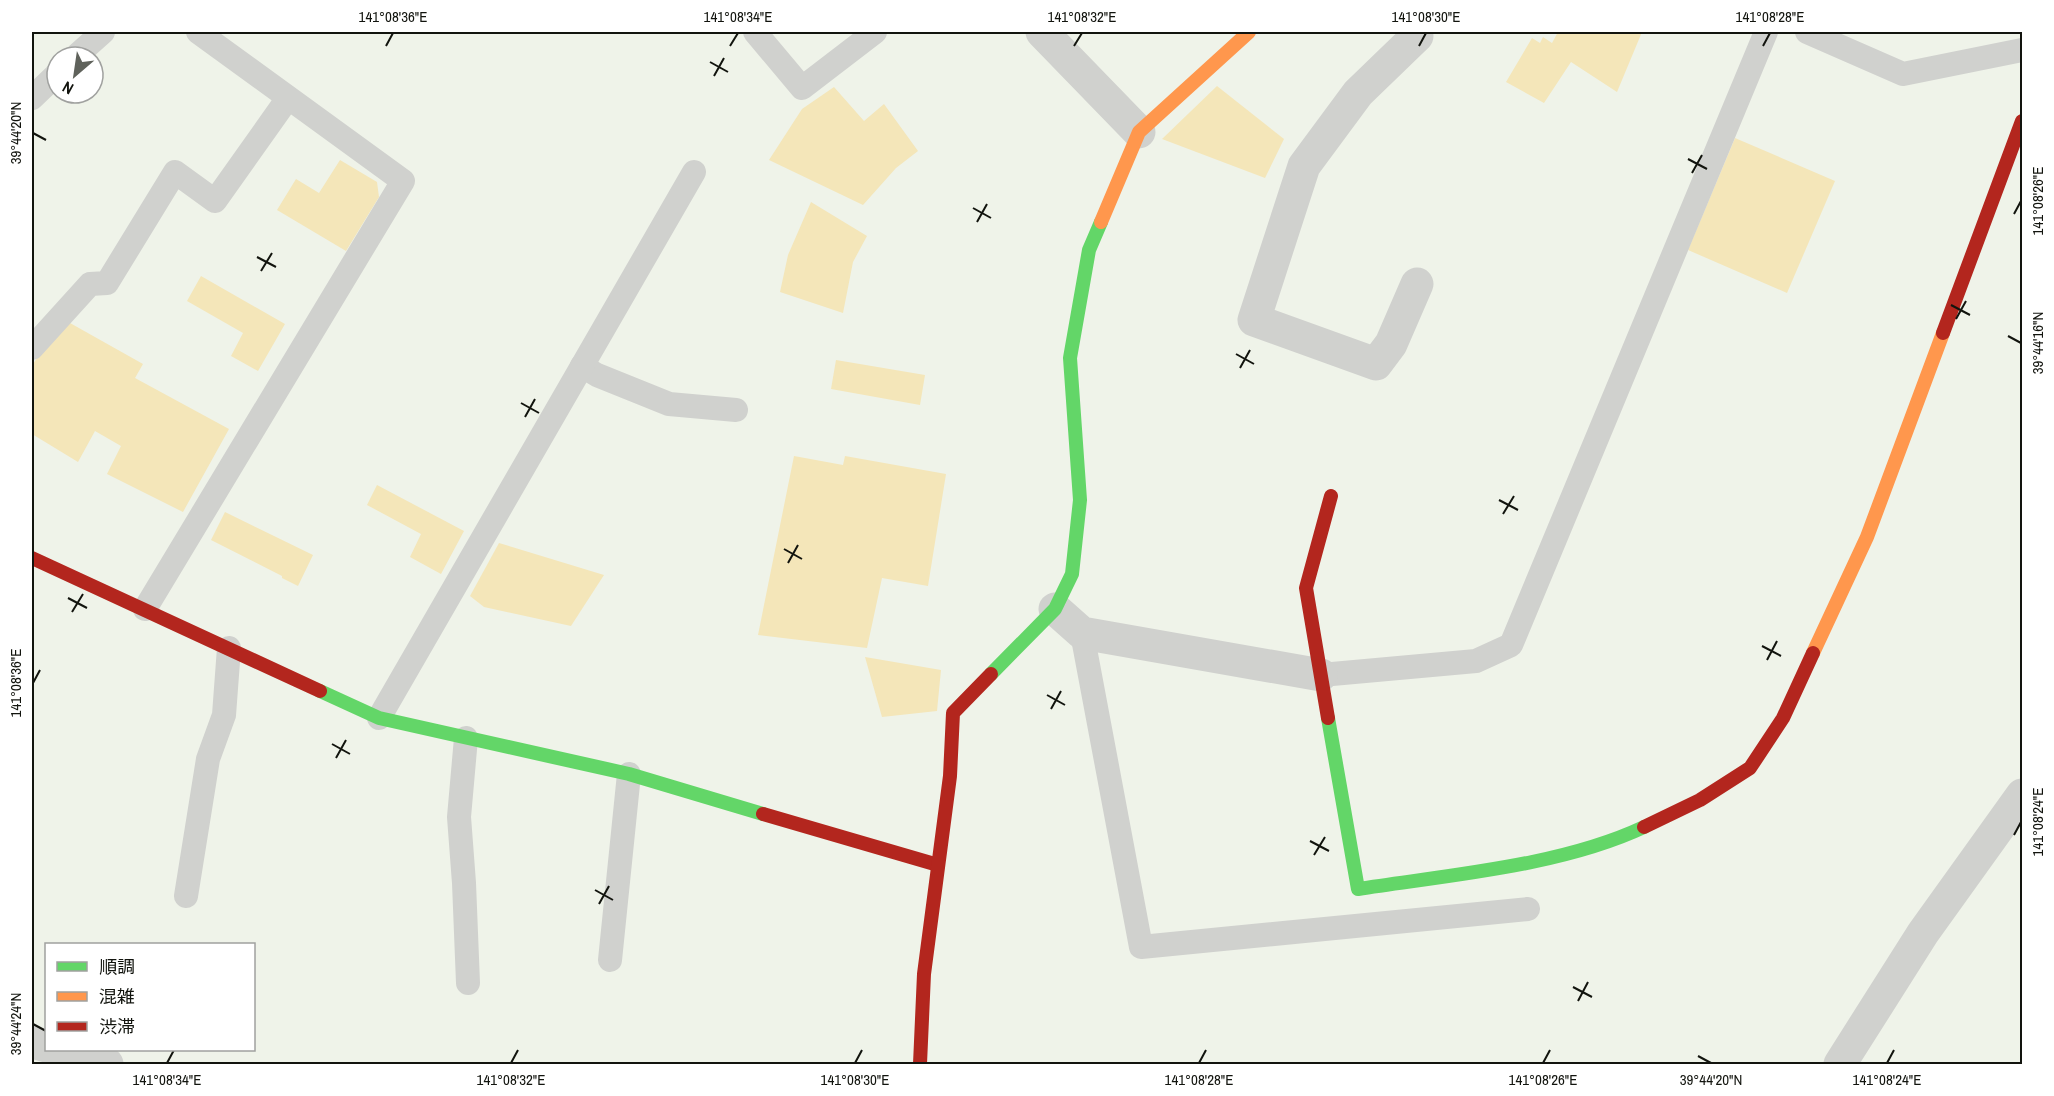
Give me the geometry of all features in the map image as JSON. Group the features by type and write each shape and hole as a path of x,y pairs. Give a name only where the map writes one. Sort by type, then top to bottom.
{"street":[{"path":"1042,32 1138,132"},
{"path":"920,1065 924,974 950,776 953,713 1055,609 1072,574 1080,500 1070,358 1089,250 1138,132 1249,32"},
{"path":"1413,32 1417,36 1358,93 1304,166 1254,320 1376,364 1391,344 1417,284"},
{"path":"1331,496 1306,588 1358,890 1537,861 1622,837 1700,800 1750,768 1783,718 1867,537 2022,121"},
{"path":"32,558 379,718 629,774 938,865"},
{"path":"1055,609 1082,633 1321,675"},
{"path":"1840,1065 1923,933 2022,795"},
{"path":"61,1051 107,1065"}],"lane":[{"path":"88,45 103,32"},
{"path":"145,609 404,181 198,32"},
{"path":"755,32 802,88 875,32"},
{"path":"1321,675 1476,661 1511,645 1766,32"},
{"path":"1807,32 1903,74 2022,50"},
{"path":"32,98 45,86"},
{"path":"32,348 90,284 107,283 175,172 215,201 288,98"},
{"path":"379,718 694,172"},
{"path":"582,366 597,375 669,404 736,410"},
{"path":"1082,633 1141,947 1528,909"},
{"path":"186,896 208,759 224,715 229,648"},
{"path":"466,738 459,817 468,983"},
{"path":"610,960 629,774"}],"shaded area":[{"path":"1558,32 1642,32 1617,92 1571,62 1544,103 1506,82 1532,38 1540,43 1543,37 1552,43"},
{"path":"1217,86 1284,139 1265,178 1162,139"},
{"path":"834,87 864,121 884,104 918,151 896,168 863,205 769,160 802,109"},
{"path":"1735,138 1835,181 1787,293 1688,250"},
{"path":"340,160 377,182 379,197 346,251 277,210 296,179 319,193"},
{"path":"811,202 867,236 853,262 843,313 780,292 788,255"},
{"path":"201,276 285,324 258,371 231,356 243,333 187,301"},
{"path":"70,323 143,364 135,378 229,429 183,512 107,474 121,446 95,431 78,462 32,434 32,366 38,356"},
{"path":"836,360 925,375 920,405 831,389"},
{"path":"794,456 843,465 845,456 946,474 928,586 882,578 867,648 758,635"},
{"path":"377,485 464,531 441,574 410,557 421,534 367,505"},
{"path":"225,512 313,555 298,586 211,540"},
{"path":"499,543 604,575 571,626 484,607 470,596"},
{"path":"865,657 941,670 937,711 882,717"}],"traffic: fast":[{"path":"991,674 1055,609 1072,574 1080,500 1070,358 1089,250 1101,222"},
{"path":"320,691 379,718 629,774 763,814"},
{"path":"1328,718 1358,889 1467,874 1541,860 1612,840 1644,827"}],"traffic: slow":[{"path":"1101,222 1139,132 1249,32"},
{"path":"1813,653 1867,537 1943,333"}],"traffic: jam":[{"path":"1943,333 2022,121"},
{"path":"1328,718 1306,588 1331,496"},
{"path":"32,558 320,691"},
{"path":"1644,827 1700,800 1750,768 1783,718 1813,653"},
{"path":"920,1064 924,974 950,776 953,713 991,674"},
{"path":"763,814 938,865"}]}
